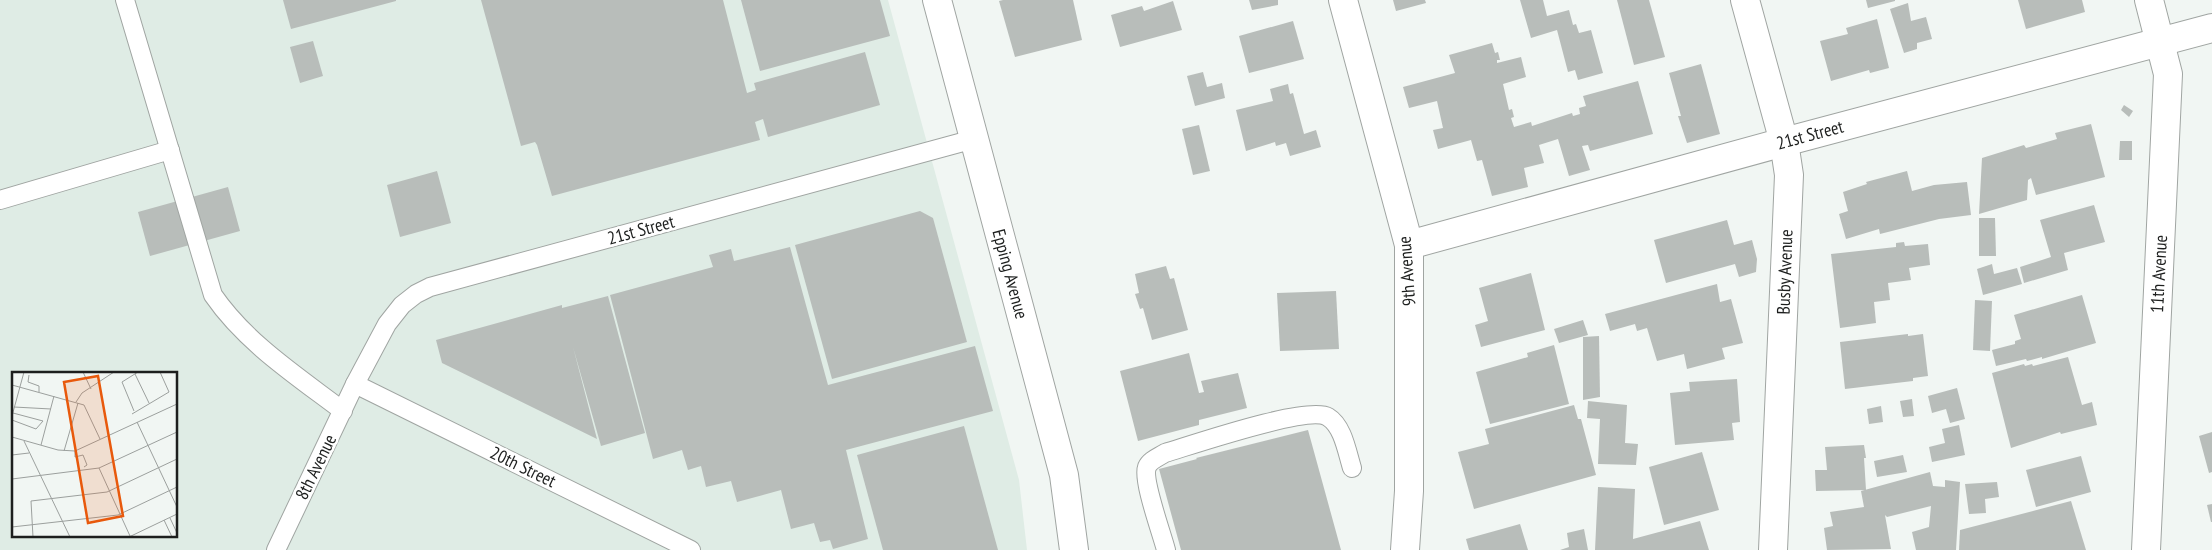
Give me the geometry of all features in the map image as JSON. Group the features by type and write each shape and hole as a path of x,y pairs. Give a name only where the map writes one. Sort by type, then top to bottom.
{"street":[{"name":"Epping Avenue","path":"937,0 1064,475 1074,550"},
{"name":"9th Avenue","path":"1343,0 1409,245 1409,491 1405,550"},
{"name":"Busby Avenue","path":"1745,0 1784,142 1789,175 1773,550"},
{"name":"11th Avenue","path":"2146,550 2168,74 2148,0"},
{"name":"21st Street","path":"1409,245 1784,142 2212,28"}],"lane":[{"path":"126,0 212,296 244,332 285,367 343,411"},
{"name":"21st Street","path":"356,384 387,324 402,305 416,294 430,287 974,139"},
{"path":"0,200 170,150"},
{"name":"8th Avenue","path":"276,550 356,384"},
{"name":"20th Street","path":"356,384 691,550"},
{"path":"1166,550 1149,490 1146,468 1150,461 1165,453 1284,419 1321,414 1329,417 1339,429 1352,468"}],"shaded area":[{"path":"0,0 888,0 1019,480 1027,550 0,550"}],"building":[{"path":"283,0 396,0 396,1 291,29"},
{"path":"481,0 723,0 747,93 756,90 754,83 865,52 880,105 768,137 763,119 755,122 760,140 552,196 537,145 535,142 521,146"},
{"path":"741,0 880,0 890,36 760,71"},
{"path":"1073,0 1082,40 1015,57 999,1"},
{"path":"1249,0 1278,0 1278,5 1252,10"},
{"path":"1393,0 1425,0 1426,3 1396,11"},
{"path":"1520,0 1543,0 1547,16 1569,10 1573,25 1576,24 1579,33 1591,30 1603,73 1578,80 1575,70 1568,72 1557,30 1531,38"},
{"path":"1617,0 1649,0 1665,57 1634,65"},
{"path":"1866,0 1895,0 1895,1 1868,8"},
{"path":"2018,0 2082,0 2085,12 2026,29"},
{"path":"1173,1 1182,30 1120,47 1111,15 1142,6 1144,11"},
{"path":"1908,3 1911,21 1926,17 1932,39 1917,43 1917,49 1904,53 1890,9"},
{"path":"1877,19 1889,68 1870,73 1869,70 1831,81 1820,41 1848,34 1846,28"},
{"path":"1293,21 1304,59 1249,73 1239,36"},
{"path":"313,41 323,76 300,83 290,47"},
{"path":"1492,43 1495,53 1498,52 1500,60 1497,60 1497,63 1521,57 1526,77 1503,84 1509,110 1512,109 1514,117 1511,118 1514,127 1531,122 1532,126 1572,113 1573,116 1580,114 1579,108 1586,106 1583,96 1638,81 1653,134 1590,151 1588,145 1582,146 1590,170 1569,176 1558,139 1539,145 1544,163 1524,168 1528,187 1492,196 1482,160 1477,161 1471,140 1438,149 1433,130 1443,128 1437,101 1409,108 1403,87 1455,73 1449,55"},
{"path":"1701,64 1720,134 1687,143 1678,116 1681,116 1669,73"},
{"path":"1203,72 1207,87 1222,83 1225,98 1195,106 1187,76"},
{"path":"1288,84 1290,94 1293,93 1304,134 1316,130 1321,147 1290,156 1286,143 1276,146 1275,142 1246,151 1236,110 1273,101 1270,89"},
{"path":"2124,105 2133,111 2129,117 2121,110"},
{"path":"2091,124 2105,177 2036,195 2031,178 2028,180 2027,200 1979,214 1982,158 2024,145 2026,148 2057,139 2055,133"},
{"path":"1199,125 1210,171 1193,175 1182,129"},
{"path":"2120,141 2132,141 2132,160 2119,160"},
{"path":"437,171 451,223 400,237 387,185"},
{"path":"1907,171 1912,191 1934,185 1967,182 1971,215 1939,219 1880,234 1879,229 1846,239 1839,214 1848,211 1843,192 1867,184 1866,182"},
{"path":"228,187 240,231 150,256 138,212"},
{"path":"2094,205 2105,242 2064,253 2068,270 2024,283 2020,267 2051,257 2040,220"},
{"path":"920,211 933,218 967,342 832,379 795,245"},
{"path":"1979,218 1995,218 1996,256 1979,256"},
{"path":"1727,220 1734,245 1752,240 1757,259 1756,272 1739,277 1735,264 1666,283 1654,240"},
{"path":"1904,242 1905,246 1928,244 1930,265 1909,268 1911,280 1888,283 1890,300 1874,302 1876,323 1840,328 1831,254 1896,247 1896,243"},
{"path":"790,247 828,385 975,346 993,411 846,450 868,539 833,549 830,540 820,542 814,523 791,529 781,490 737,502 731,481 706,487 701,466 688,470 682,450 653,459 610,295 713,267 709,255 731,249 734,261"},
{"path":"1992,264 1994,274 2017,268 2022,284 1983,295 1977,269"},
{"path":"1166,266 1170,279 1174,278 1188,330 1152,340 1143,308 1140,309 1135,294 1139,293 1135,274"},
{"path":"1531,273 1545,330 1481,347 1475,325 1488,321 1479,288"},
{"path":"1717,284 1720,302 1731,299 1743,343 1722,348 1725,359 1687,369 1684,354 1657,361 1647,328 1637,331 1635,324 1610,331 1605,314"},
{"path":"1336,291 1339,349 1280,351 1277,293"},
{"path":"2082,295 2096,343 2042,359 2042,357 2027,361 2026,359 1996,366 1992,350 2015,344 2015,341 2021,339 2014,315"},
{"path":"608,296 645,433 601,446 573,347 597,439 442,363 436,340 562,305 562,308"},
{"path":"1975,300 1992,301 1990,351 1973,350"},
{"path":"1583,320 1588,335 1559,343 1554,329"},
{"path":"1908,334 1908,336 1923,334 1928,376 1913,378 1913,381 1845,389 1840,342"},
{"path":"1599,336 1600,397 1583,400 1583,337"},
{"path":"1554,345 1569,404 1490,424 1476,372 1528,357 1527,353"},
{"path":"1189,353 1199,393 1204,392 1201,381 1238,373 1247,408 1199,420 1199,425 1138,441 1120,371"},
{"path":"2068,357 2082,405 2092,402 2097,425 2061,434 2060,432 2011,448 1992,373 2024,364 2025,366 2032,364 2033,366"},
{"path":"1737,379 1740,422 1732,423 1734,440 1675,445 1670,393 1690,391 1689,382"},
{"path":"1957,388 1965,419 1950,423 1946,409 1932,413 1928,396"},
{"path":"1912,399 1914,416 1903,417 1900,401"},
{"path":"1588,401 1627,405 1625,443 1638,444 1636,465 1598,464 1600,419 1587,418"},
{"path":"1574,405 1578,419 1581,419 1596,475 1474,509 1458,452 1489,444 1485,429"},
{"path":"1881,406 1883,422 1869,424 1867,409"},
{"path":"1959,425 1965,455 1932,462 1929,447 1945,443 1942,429"},
{"path":"964,426 998,550 883,550 857,455"},
{"path":"1308,430 1341,550 1181,550 1159,469"},
{"path":"2212,432 2212,472 2209,473 2199,436"},
{"path":"1864,445 1866,490 1816,491 1815,470 1827,470 1825,447"},
{"path":"1702,452 1719,510 1664,525 1649,467"},
{"path":"1903,455 1907,472 1877,477 1874,461"},
{"path":"2081,456 2091,492 2036,507 2026,470"},
{"path":"1930,472 1933,486 1945,487 1945,480 1960,482 1956,550 1916,550 1912,532 1929,527 1931,506 1887,517 1885,515 1891,549 1827,550 1824,528 1833,526 1830,512 1864,507 1861,491"},
{"path":"1997,482 1999,497 1985,499 1986,513 1969,514 1965,484"},
{"path":"1598,487 1635,489 1633,539 1700,521 1709,550 1595,550"},
{"path":"2071,501 2086,550 1959,550 1960,530"},
{"path":"2212,504 2212,522 2211,522 2207,505"},
{"path":"1520,524 1528,550 1469,550 1466,539"},
{"path":"1584,529 1588,550 1560,550 1569,547 1567,533"}]}
